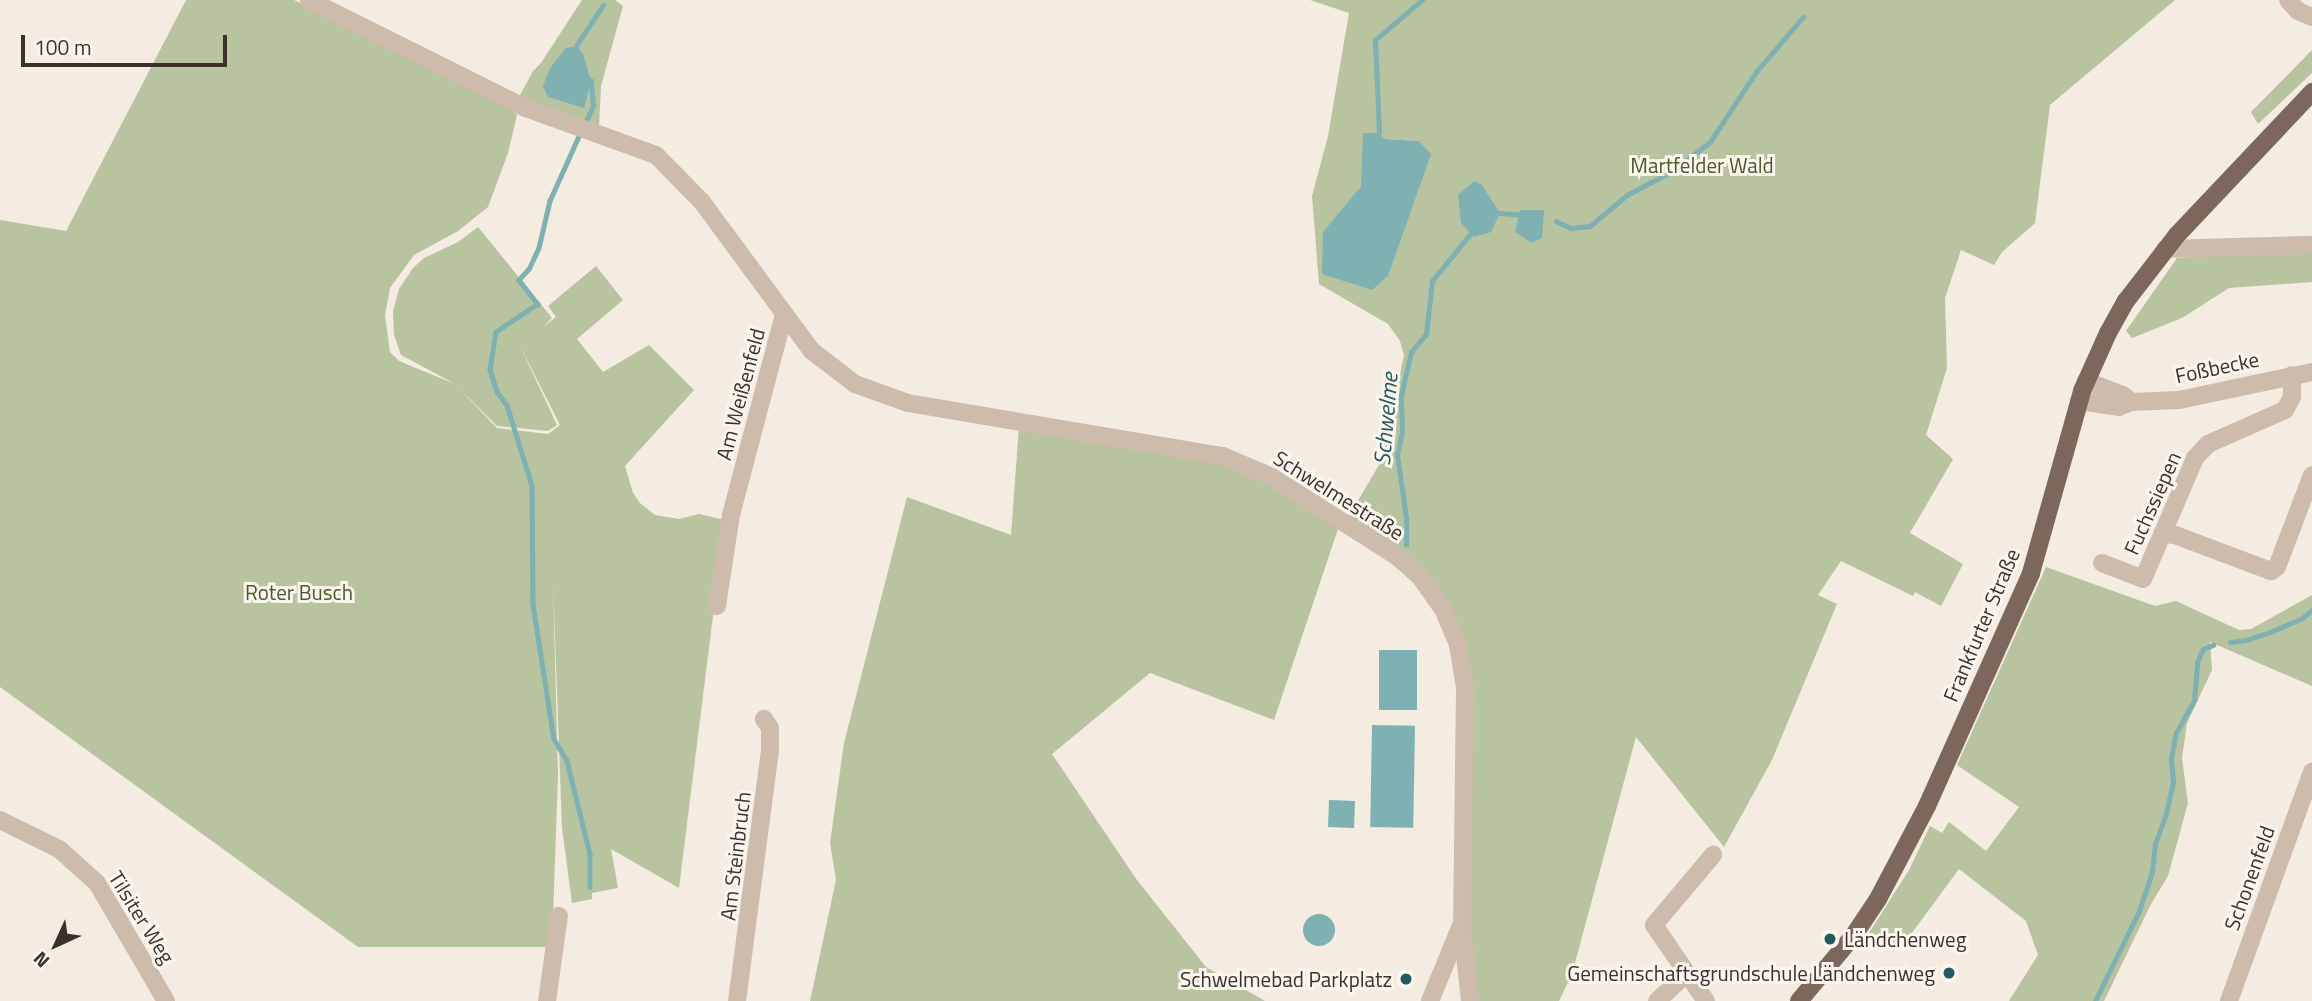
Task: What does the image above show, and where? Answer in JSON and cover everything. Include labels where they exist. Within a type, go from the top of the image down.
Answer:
[{"type":"main road","name":"Frankfurter Straße","points":[[1799,1001],[1854,935],[1878,899],[1927,806],[2031,573],[2079,401],[2086,381],[2126,301],[2165,249],[2312,92]]},
{"type":"street","name":"Am Weißenfeld","points":[[309,0],[526,108],[656,155],[687,183],[784,314],[732,516],[718,606]]},
{"type":"street","points":[[2288,0],[2298,11],[2312,16]]},
{"type":"street","points":[[2165,249],[2312,245]]},
{"type":"street","name":"Schwelmestraße","points":[[784,314],[812,351],[855,384],[908,403],[1223,456],[1272,477],[1398,557],[1421,578],[1443,610],[1458,645],[1466,710],[1462,923],[1430,1001]]},
{"type":"street","name":"Foßbecke","points":[[2079,401],[2109,406],[2131,402],[2179,400],[2312,372]]},
{"type":"street","name":"Fuchssiepen","points":[[2102,563],[2143,579],[2195,458],[2208,444],[2285,410],[2292,397],[2292,375]]},
{"type":"street","name":"Foßbecke","points":[[2086,381],[2123,395],[2131,402]]},
{"type":"street","points":[[2161,534],[2175,535],[2271,571],[2277,567],[2312,475]]},
{"type":"street","name":"Am Steinbruch","points":[[737,1001],[770,749],[769,727],[764,719]]},
{"type":"street","name":"Schonenfeld","points":[[2229,1001],[2312,772]]},
{"type":"street","name":"Tilsiter Weg","points":[[0,820],[59,849],[97,883],[166,1001]]},
{"type":"street","points":[[1706,1001],[1654,925],[1713,855]]},
{"type":"street","points":[[547,1001],[559,916]]},
{"type":"street","points":[[1462,923],[1470,1001]]},
{"type":"street","points":[[1657,1001],[1686,974]]},
{"type":"green space","name":"Roter Busch","points":[[186,0],[294,0],[510,107],[517,115],[508,153],[488,207],[458,231],[414,255],[390,288],[385,315],[390,352],[399,361],[455,384],[401,355],[394,335],[393,311],[399,289],[413,268],[424,258],[458,242],[478,227],[552,318],[542,328],[556,317],[548,306],[596,266],[623,300],[577,339],[603,372],[649,345],[694,390],[625,466],[633,493],[640,503],[655,515],[679,519],[699,514],[725,520],[679,888],[611,849],[618,888],[592,893],[592,899],[572,903],[562,828],[553,582],[558,774],[552,947],[358,947],[0,687],[0,220],[66,231]],"holes":[[[520,346],[560,425],[548,434],[497,428],[457,386],[497,426],[548,431],[557,425]]]},
{"type":"green space","points":[[582,0],[615,0],[623,6],[601,86],[599,126],[519,97],[533,71]]},
{"type":"green space","name":"Martfelder Wald","points":[[1310,0],[2175,0],[2050,105],[2035,223],[2002,252],[1994,265],[1961,250],[1945,298],[1947,368],[1926,435],[1953,459],[1910,533],[1963,564],[1941,606],[1915,592],[1913,596],[1841,561],[1818,595],[1837,604],[1772,760],[1724,847],[1636,737],[1572,974],[1559,1001],[1477,1001],[1468,919],[1470,711],[1448,608],[1347,519],[1382,460],[1404,355],[1400,341],[1388,324],[1319,284],[1312,196],[1328,136],[1349,13]],"holes":[[[1384,139],[1419,141],[1324,232],[1361,186]]]},
{"type":"green space","points":[[2312,50],[2312,73],[2258,124],[2251,112]]},
{"type":"green space","points":[[2312,250],[2312,282],[2229,288],[2182,318],[2132,338],[2126,331],[2177,258]]},
{"type":"green space","points":[[1019,426],[1221,461],[1269,482],[1339,526],[1274,720],[1150,673],[1052,754],[1137,880],[1206,967],[1265,1001],[810,1001],[836,880],[830,843],[844,743],[907,497],[1011,535]]},
{"type":"green space","points":[[2046,567],[2155,606],[2176,601],[2239,630],[2251,629],[2312,595],[2312,686],[2210,642],[2212,670],[2187,723],[2182,758],[2188,803],[2168,876],[2151,904],[2104,1001],[2009,1001],[2038,955],[2026,921],[1959,869],[1903,945],[1884,950],[1867,936],[1909,870],[1930,826],[1942,833],[1949,822],[1986,851],[2019,807],[1957,765]]},
{"type":"water","points":[[576,46],[583,54],[591,81],[584,108],[548,97],[543,86],[550,68],[566,48]]},
{"type":"water","points":[[1363,133],[1379,133],[1384,139],[1419,141],[1431,154],[1388,276],[1372,290],[1322,274],[1323,232],[1361,186]]},
{"type":"water","points":[[1474,181],[1482,185],[1500,213],[1491,232],[1474,237],[1461,223],[1458,195]]},
{"type":"water","points":[[1520,210],[1544,210],[1542,238],[1532,243],[1515,232]]},
{"type":"water","points":[[1379,650],[1417,650],[1417,710],[1379,710]]},
{"type":"water","points":[[1372,725],[1415,726],[1413,828],[1370,827]]},
{"type":"water","points":[[1329,800],[1355,801],[1354,828],[1328,827]]},
{"type":"water","points":[[1319,914],[1331,918],[1335,930],[1331,942],[1319,946],[1307,942],[1303,930],[1307,918]]},
{"type":"waterway","name":"Schwelme","points":[[1379,133],[1375,40],[1422,0]]},
{"type":"waterway","points":[[576,46],[603,5]]},
{"type":"waterway","points":[[1556,221],[1571,228],[1590,226],[1627,195],[1671,172],[1710,142],[1756,72],[1803,17]]},
{"type":"waterway","points":[[585,124],[593,106],[591,81]]},
{"type":"waterway","points":[[581,132],[550,201],[539,248],[529,269],[519,280],[538,304],[496,332],[490,370],[497,392],[507,405],[532,486],[533,604],[554,739],[567,761],[590,854],[590,887]]},
{"type":"waterway","points":[[1500,213],[1523,215]]},
{"type":"waterway","name":"Schwelme","points":[[1406,545],[1406,518],[1397,455],[1402,432],[1401,396],[1411,352],[1426,334],[1432,281],[1471,233]]},
{"type":"waterway","points":[[2230,642],[2247,640],[2270,632],[2301,619],[2312,610]]},
{"type":"waterway","points":[[2095,1001],[2139,911],[2152,872],[2155,844],[2173,782],[2171,758],[2176,733],[2194,700],[2197,662],[2203,649],[2213,645]]},
{"type":"place","name":"Ländchenweg","points":[[1830,939]]},
{"type":"place","name":"Gemeinschaftsgrundschule Ländchenweg","points":[[1949,973]]},
{"type":"place","name":"Schwelmebad Parkplatz","points":[[1406,979]]}]
